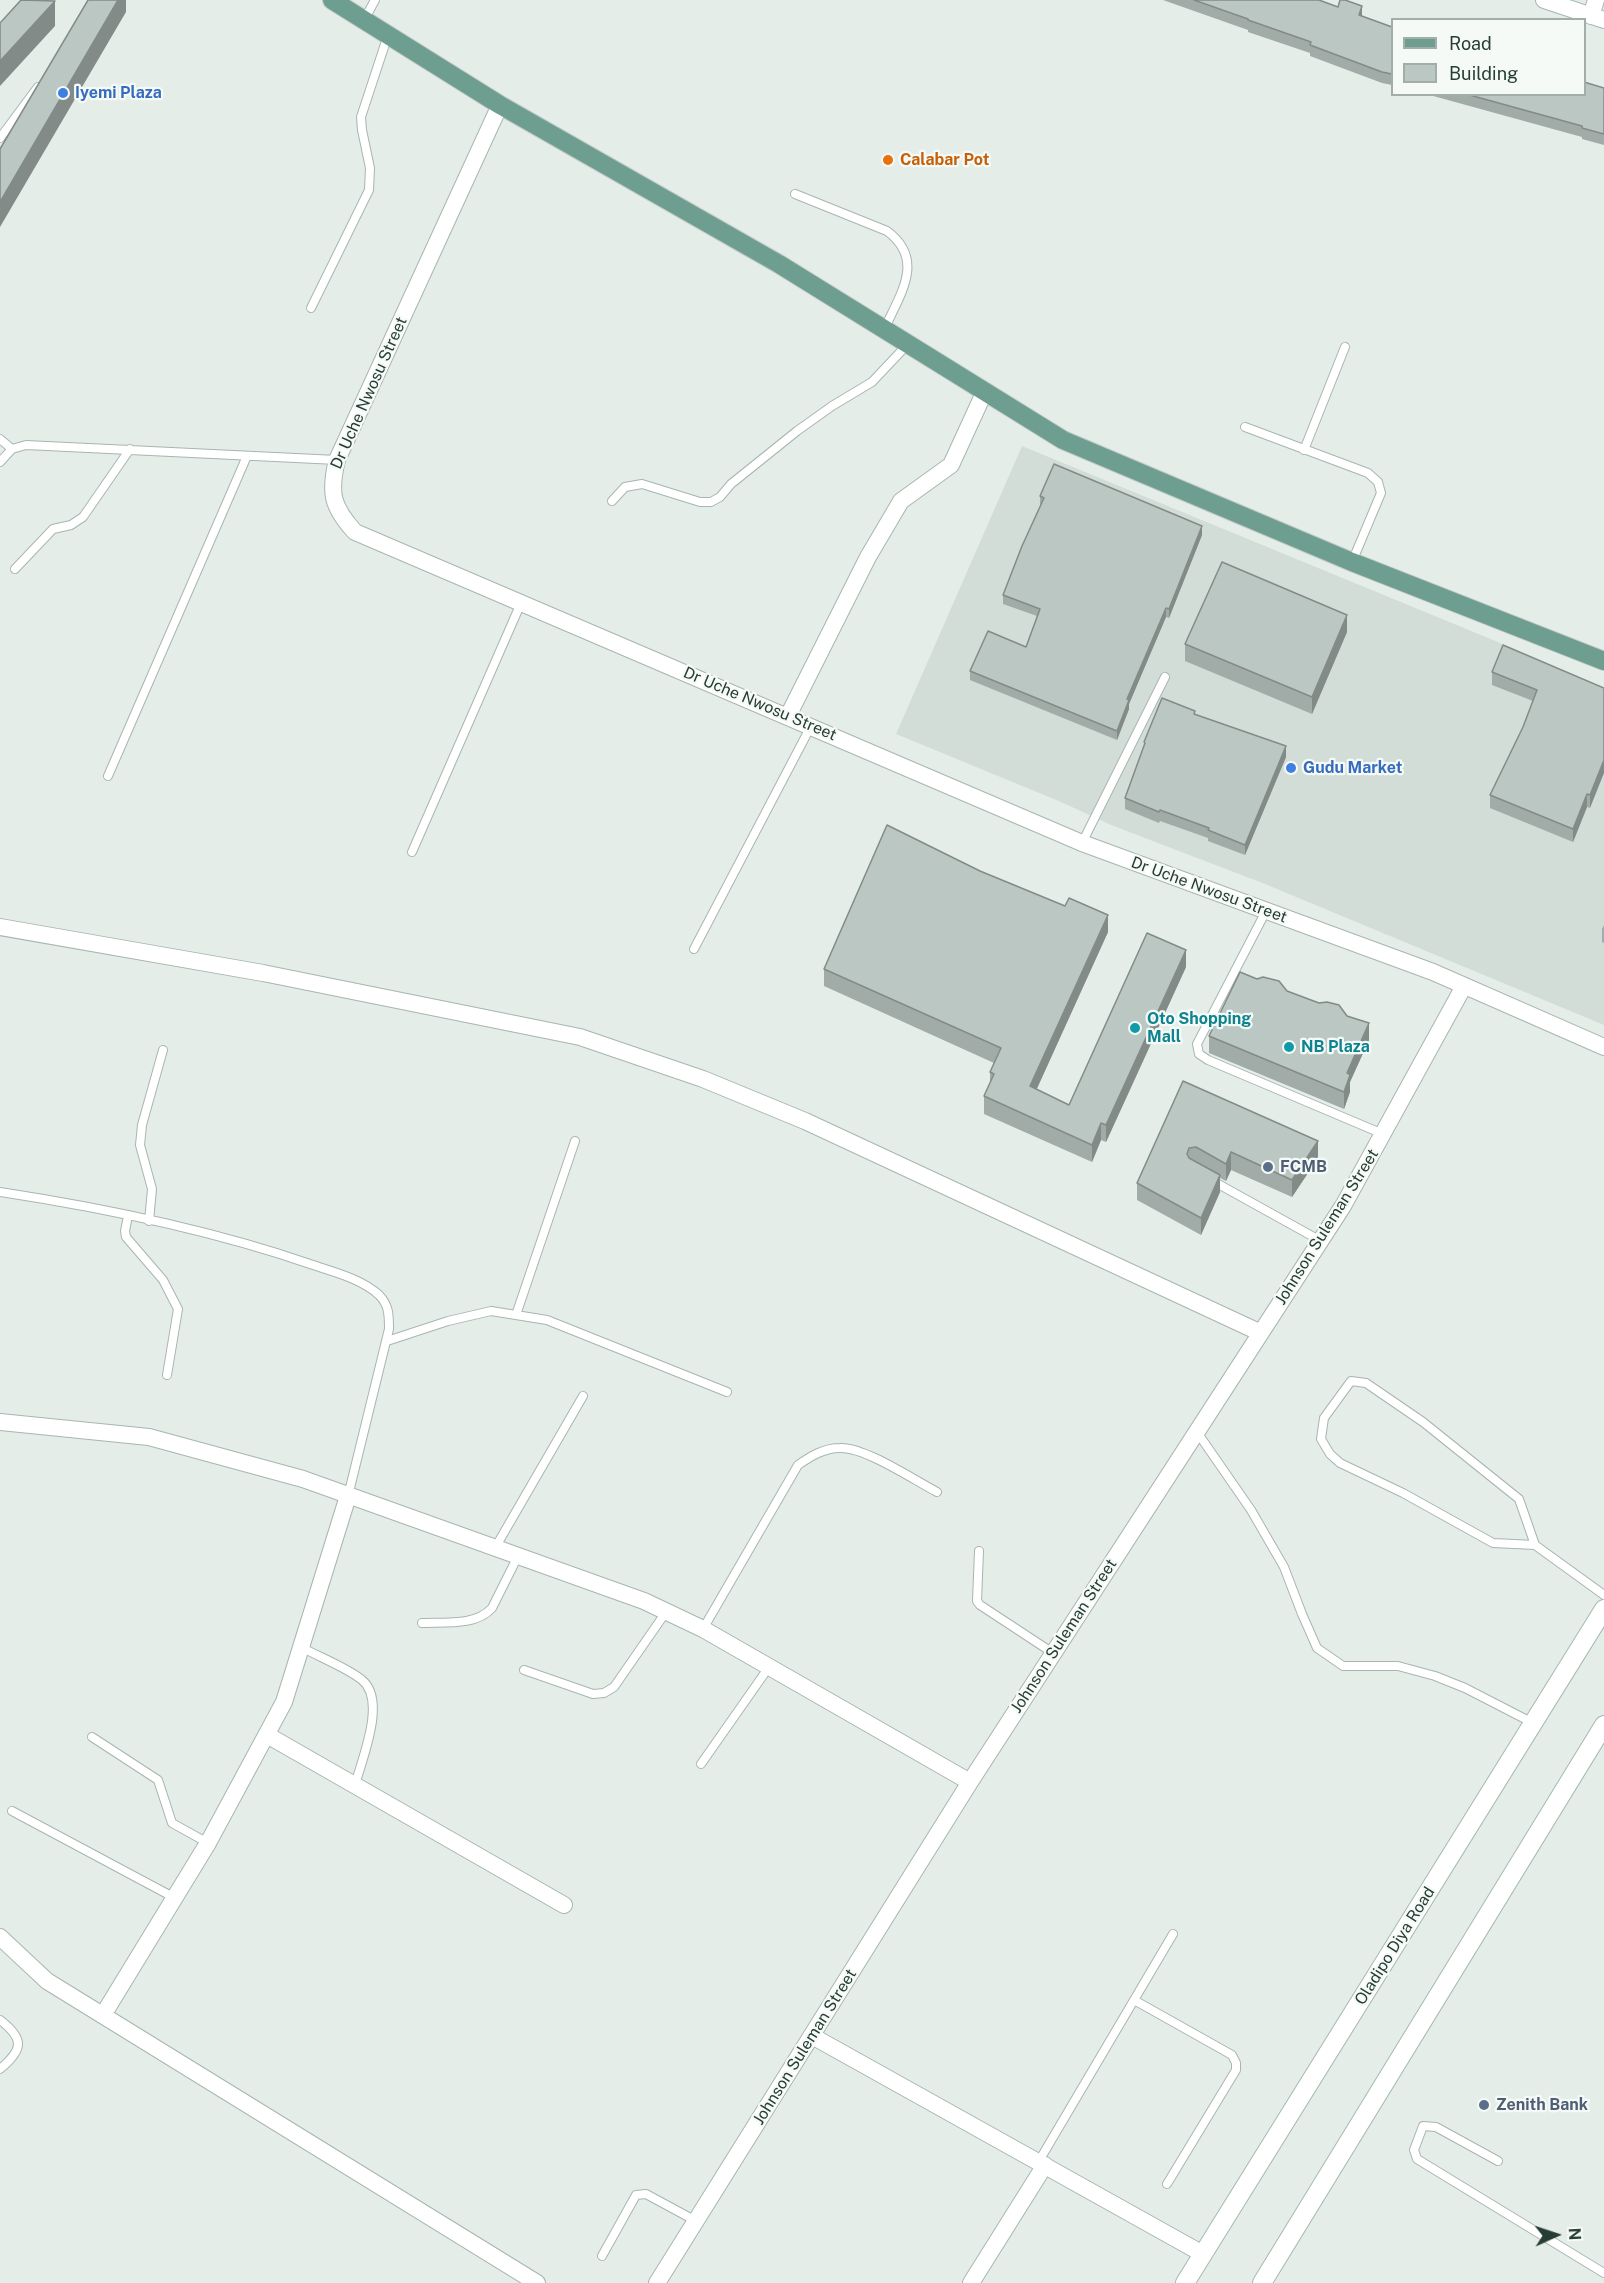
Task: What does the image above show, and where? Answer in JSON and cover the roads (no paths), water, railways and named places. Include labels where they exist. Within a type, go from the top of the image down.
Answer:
[{"type":"main road","points":[[332,0],[500,105],[779,264],[1063,440],[1352,562],[1604,661]]},
{"type":"main road","name":"Oladipo Diya Road","points":[[1185,2283],[1604,1609]]},
{"type":"main road","points":[[1262,2283],[1604,1725]]},
{"type":"street","points":[[1544,0],[1597,12]]},
{"type":"street","name":"Dr Uche Nwosu Street","points":[[500,105],[337,460],[332,479],[332,497],[340,516],[355,532],[1082,843],[1464,986],[1604,1047]]},
{"type":"street","points":[[788,716],[868,557],[901,501],[951,465],[984,393]]},
{"type":"street","points":[[0,927],[263,974],[580,1037],[703,1079],[806,1121],[1261,1333]]},
{"type":"street","name":"Johnson Suleman Street","points":[[657,2283],[970,1782],[1343,1206],[1464,986]]},
{"type":"street","points":[[0,1422],[149,1437],[303,1479],[644,1601],[703,1629],[970,1782]]},
{"type":"street","points":[[103,2015],[208,1843],[284,1702],[348,1496]]},
{"type":"street","points":[[267,1735],[564,1905]]},
{"type":"street","points":[[0,1937],[47,1981],[537,2283]]},
{"type":"street","points":[[812,2036],[1203,2254]]},
{"type":"street","points":[[972,2283],[1042,2163]]},
{"type":"lane","points":[[364,20],[375,0]]},
{"type":"lane","points":[[311,308],[369,190],[370,168],[361,117],[388,35]]},
{"type":"lane","points":[[0,138],[40,83]]},
{"type":"lane","points":[[795,194],[887,231],[900,241],[906,251],[908,276],[884,330]]},
{"type":"lane","points":[[612,501],[626,487],[642,484],[700,502],[711,502],[720,497],[731,484],[796,431],[872,382],[907,345]]},
{"type":"lane","points":[[1304,450],[1345,347]]},
{"type":"lane","points":[[1245,427],[1368,473],[1378,482],[1381,493],[1352,562]]},
{"type":"lane","points":[[0,439],[12,449]]},
{"type":"lane","points":[[0,462],[12,449],[26,445],[337,460]]},
{"type":"lane","points":[[15,569],[53,529],[71,525],[83,517],[130,449]]},
{"type":"lane","points":[[108,776],[247,456]]},
{"type":"lane","points":[[412,852],[521,603]]},
{"type":"lane","points":[[1082,843],[1165,677]]},
{"type":"lane","points":[[694,949],[812,726]]},
{"type":"lane","points":[[1266,910],[1197,1044],[1199,1054],[1208,1060],[1383,1134]]},
{"type":"lane","points":[[149,1221],[152,1189],[140,1145],[142,1125],[163,1050]]},
{"type":"lane","points":[[516,1315],[575,1141]]},
{"type":"lane","points":[[1203,1176],[1321,1241]]},
{"type":"lane","points":[[0,1192],[128,1216],[247,1243],[362,1283],[377,1293],[386,1304],[389,1314],[387,1341],[348,1496]]},
{"type":"lane","points":[[128,1216],[126,1237],[163,1280],[178,1309],[167,1375]]},
{"type":"lane","points":[[387,1341],[448,1321],[491,1311],[547,1320],[727,1392]]},
{"type":"lane","points":[[1535,1545],[1519,1499],[1423,1422],[1366,1383],[1351,1381],[1324,1418],[1321,1439],[1330,1454],[1340,1463],[1403,1493],[1493,1543],[1535,1545],[1604,1595]]},
{"type":"lane","points":[[495,1548],[584,1396]]},
{"type":"lane","points":[[1197,1432],[1251,1510],[1284,1567],[1317,1648],[1343,1666],[1398,1666],[1435,1676],[1465,1688],[1533,1723]]},
{"type":"lane","points":[[703,1629],[798,1465],[816,1453],[841,1447],[866,1454],[937,1492]]},
{"type":"lane","points":[[979,1551],[977,1601],[1053,1653]]},
{"type":"lane","points":[[422,1623],[478,1619],[486,1615],[492,1608],[518,1556]]},
{"type":"lane","points":[[524,1670],[593,1694],[604,1693],[614,1687],[666,1612]]},
{"type":"lane","points":[[301,1647],[364,1681],[373,1696],[374,1717],[355,1785]]},
{"type":"lane","points":[[701,1764],[769,1667]]},
{"type":"lane","points":[[92,1737],[158,1780],[172,1823],[208,1843]]},
{"type":"lane","points":[[12,1811],[175,1898]]},
{"type":"lane","points":[[1042,2163],[1173,1934]]},
{"type":"lane","points":[[1134,2000],[1232,2055],[1236,2062],[1236,2070],[1167,2184]]},
{"type":"lane","points":[[0,2020],[13,2030],[17,2044],[15,2056],[0,2069]]},
{"type":"lane","points":[[1498,2161],[1436,2127],[1424,2126],[1414,2150],[1417,2159],[1604,2273]]},
{"type":"lane","points":[[602,2256],[636,2195],[640,2193],[646,2194],[696,2222]]},
{"type":"place","name":"Iyemi Plaza","points":[[63,93]]},
{"type":"place","name":"Calabar Pot","points":[[888,160]]},
{"type":"place","name":"Gudu Market","points":[[1291,768]]},
{"type":"place","name":"Oto Shopping Mall","points":[[1135,1028]]},
{"type":"place","name":"NB Plaza","points":[[1289,1047]]},
{"type":"place","name":"FCMB","points":[[1268,1167]]},
{"type":"place","name":"Zenith Bank","points":[[1484,2105]]}]
